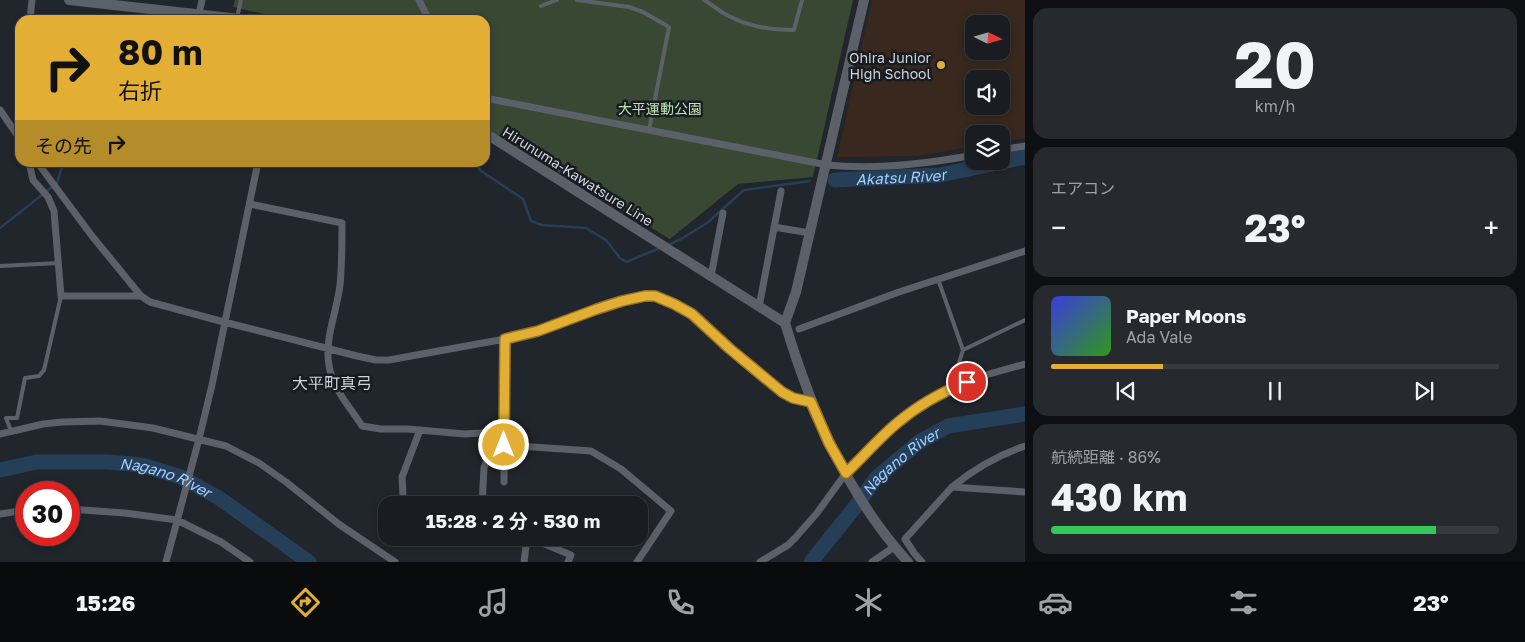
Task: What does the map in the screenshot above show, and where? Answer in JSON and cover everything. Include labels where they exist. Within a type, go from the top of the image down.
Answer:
[{"type":"main road","points":[[69,0],[208,15]]},
{"type":"main road","points":[[864,0],[796,292],[784,323],[811,402],[829,443],[864,504],[892,544],[908,562]]},
{"type":"main road","name":"Hirunuma-Kawatsure Line","points":[[490,136],[711,276]]},
{"type":"main road","points":[[711,276],[784,323]]},
{"type":"street","points":[[30,15],[32,0]]},
{"type":"street","points":[[199,14],[202,0]]},
{"type":"street","points":[[419,0],[426,15]]},
{"type":"street","points":[[490,99],[827,165],[848,167],[911,165],[965,156]]},
{"type":"street","points":[[0,110],[15,132]]},
{"type":"street","points":[[1010,148],[1025,146]]},
{"type":"street","points":[[30,167],[33,180],[48,198],[54,211],[61,296],[141,296]]},
{"type":"street","points":[[41,167],[92,236],[141,296],[150,302],[327,349],[376,360],[389,360],[505,339],[538,331],[622,301],[655,296],[692,314],[730,349],[782,392],[793,398],[811,402]]},
{"type":"street","points":[[166,562],[212,385],[257,167]]},
{"type":"street","points":[[759,307],[781,191]]},
{"type":"street","points":[[250,204],[342,224],[340,285],[327,349],[329,367],[337,389],[362,426],[381,429],[465,434],[497,432],[504,445]]},
{"type":"street","points":[[711,276],[723,213]]},
{"type":"street","points":[[774,227],[810,233]]},
{"type":"street","points":[[798,329],[899,292],[1025,251]]},
{"type":"street","points":[[504,482],[505,339]]},
{"type":"street","points":[[760,562],[788,545],[804,529],[847,475],[897,423],[932,398],[951,388],[982,376],[1025,364]]},
{"type":"street","points":[[0,434],[62,422],[100,421],[153,428],[226,446],[259,463],[286,482],[340,526],[395,562]]},
{"type":"street","points":[[403,495],[402,477],[420,430]]},
{"type":"street","points":[[482,496],[484,468],[487,459],[504,445],[591,451],[628,475],[671,511],[637,562]]},
{"type":"street","points":[[922,562],[905,539],[952,487],[994,458],[1025,446]]},
{"type":"street","points":[[952,487],[1025,492]]},
{"type":"street","points":[[80,510],[125,512],[177,520],[221,542],[250,562]]},
{"type":"street","points":[[0,514],[15,512]]},
{"type":"street","points":[[872,562],[892,544]]},
{"type":"street","points":[[524,562],[527,546]]},
{"type":"street","points":[[548,546],[570,555],[568,562]]},
{"type":"lane","points":[[238,15],[241,0]]},
{"type":"lane","points":[[541,6],[557,0]]},
{"type":"lane","points":[[578,0],[629,7],[643,12],[670,27],[649,130]]},
{"type":"lane","points":[[629,7],[630,0]]},
{"type":"lane","points":[[704,0],[730,17],[747,23],[780,30],[794,30],[802,0]]},
{"type":"lane","points":[[0,266],[58,263]]},
{"type":"lane","points":[[938,279],[963,350],[951,388]]},
{"type":"lane","points":[[11,431],[6,418],[17,418],[25,378],[39,376],[44,370],[61,296]]},
{"type":"lane","points":[[963,350],[1025,320]]},
{"type":"shaded area","name":"Ohira Junior High School","points":[[872,0],[1025,0],[1025,138],[1010,140],[1010,125],[965,125],[965,148],[918,156],[837,157]]},
{"type":"green space","name":"大平運動公園","points":[[235,0],[853,0],[813,177],[738,184],[670,239],[490,130],[490,15],[269,15],[233,7]]},
{"type":"waterway","name":"Akatsu River","points":[[835,180],[940,175],[1025,157]]},
{"type":"waterway","name":"Akatsu River","points":[[0,228],[57,183],[63,167]]},
{"type":"waterway","name":"Akatsu River","points":[[478,167],[523,199],[531,221],[542,225],[586,228],[606,240],[620,258],[626,262],[660,248]]},
{"type":"waterway","name":"Akatsu River","points":[[668,245],[707,223],[744,190],[810,181]]},
{"type":"waterway","name":"Nagano River","points":[[811,562],[876,478],[919,442],[948,426],[1025,414]]},
{"type":"waterway","name":"Nagano River","points":[[0,470],[37,462],[107,462],[142,465],[181,477],[219,498],[309,562]]},
{"type":"place","name":"Ohira Junior High School","points":[[941,65]]},
{"type":"district","name":"大平町真弓","points":[[332,383]]},
{"type":"route","points":[[504,445],[505,339],[538,331],[597,309],[645,296],[655,296],[692,314],[730,349],[782,392],[793,398],[811,402],[829,443],[846,473],[897,423],[932,398],[967,382]]}]
